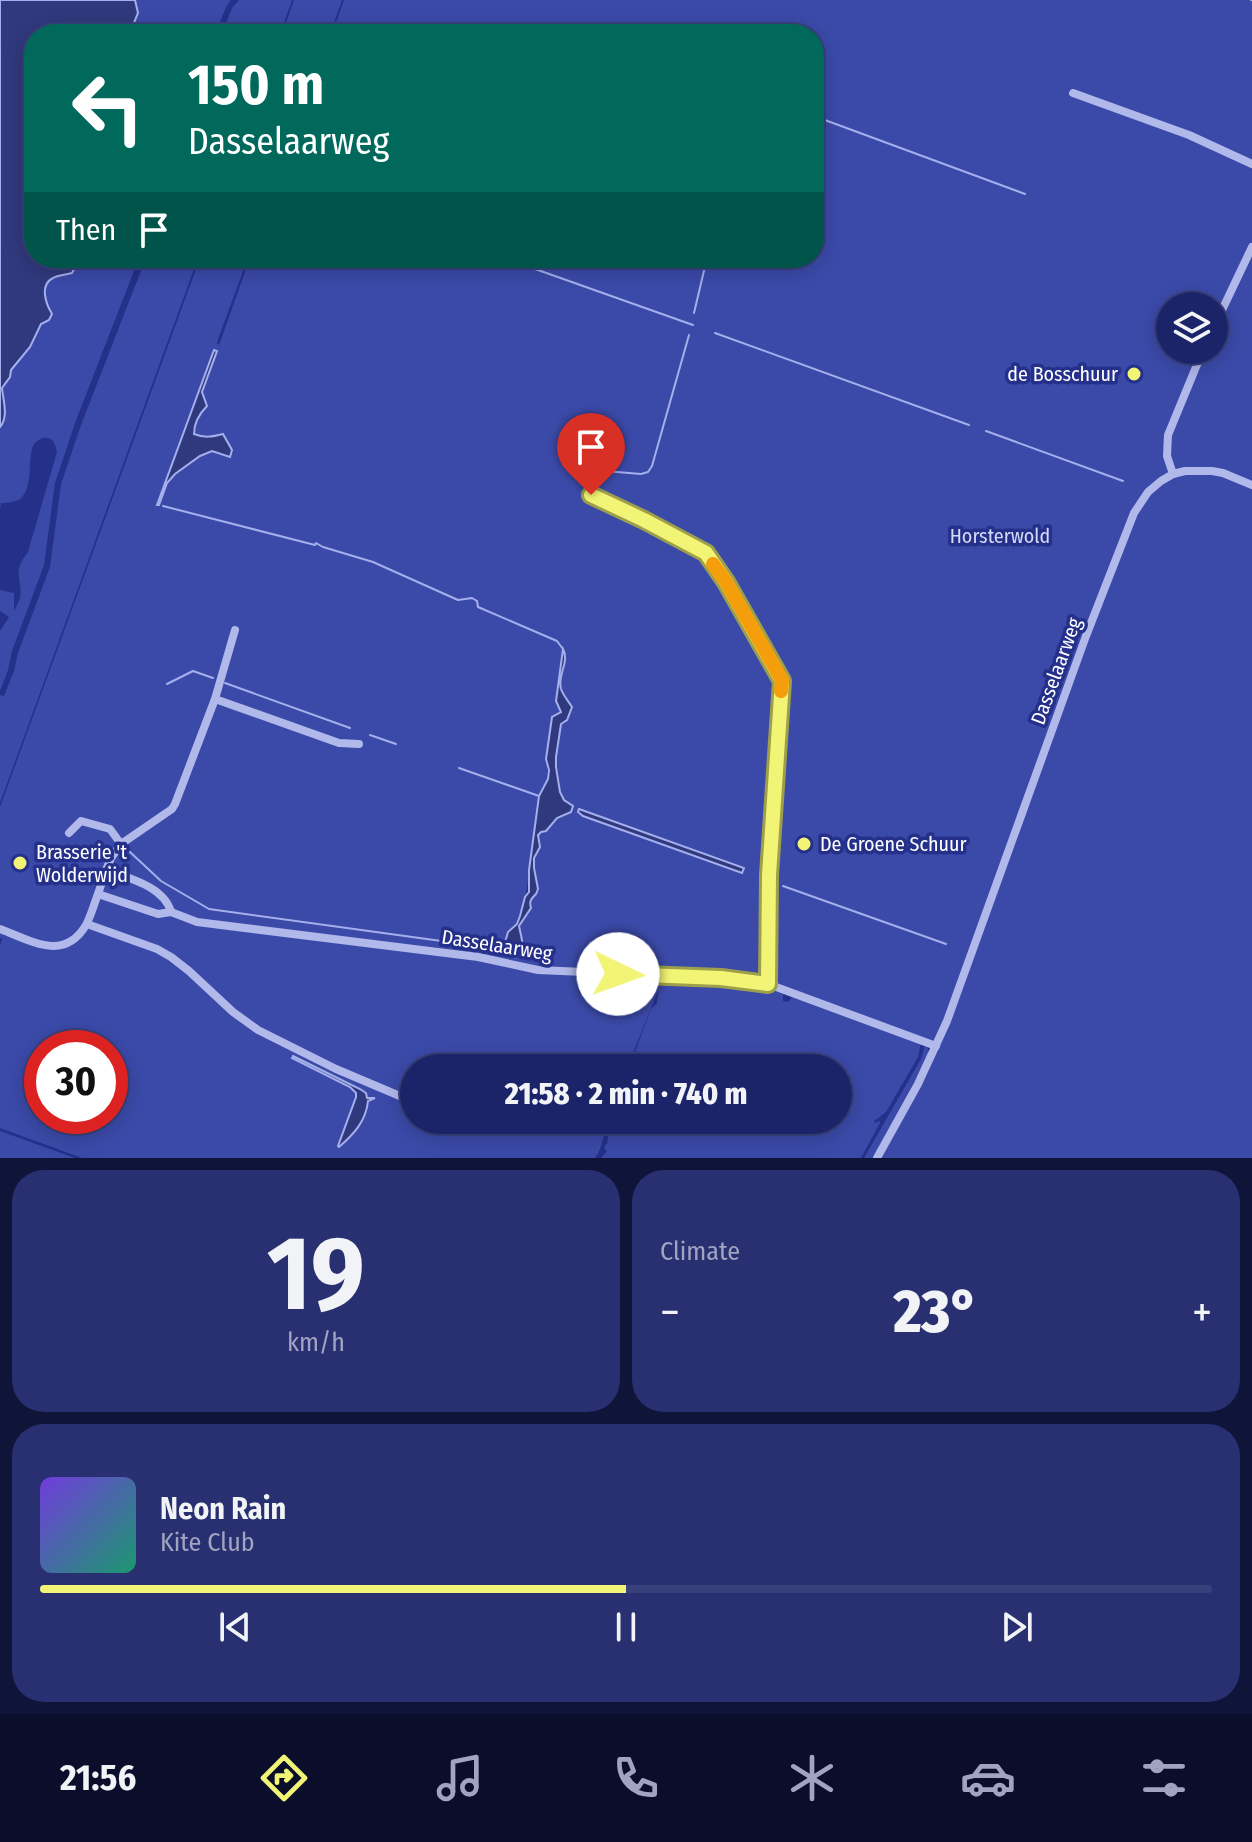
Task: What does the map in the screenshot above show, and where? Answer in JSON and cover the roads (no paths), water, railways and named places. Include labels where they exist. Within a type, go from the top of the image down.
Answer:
[{"type":"street","points":[[1073,93],[1189,135],[1252,164]]},
{"type":"street","points":[[1228,298],[1252,247]]},
{"type":"street","points":[[1197,364],[1168,435],[1167,456],[1173,474],[1212,471],[1252,485]]},
{"type":"street","name":"Dasselaarweg","points":[[877,1158],[903,1113],[947,1021],[1082,647],[1134,513],[1148,492],[1173,474]]},
{"type":"street","points":[[591,495],[706,553],[782,681],[769,875],[768,984]]},
{"type":"street","points":[[0,929],[32,941],[62,946],[75,939],[87,924],[111,858],[121,844],[172,809],[215,699],[235,630]]},
{"type":"street","points":[[215,699],[339,743],[359,744]]},
{"type":"street","points":[[69,833],[81,821],[110,829],[121,844]]},
{"type":"street","points":[[106,870],[150,886],[171,912]]},
{"type":"street","name":"Dasselaarweg","points":[[98,894],[158,914],[171,912],[197,922],[478,957],[538,970],[721,978],[768,984],[936,1046]]},
{"type":"street","points":[[87,924],[157,949],[189,971],[233,1012],[258,1030],[336,1069],[400,1096]]},
{"type":"waterway","points":[[824,120],[1025,194]]},
{"type":"waterway","points":[[532,268],[693,325]]},
{"type":"waterway","points":[[694,313],[705,268]]},
{"type":"waterway","points":[[715,333],[969,425]]},
{"type":"waterway","points":[[593,470],[648,472],[689,335]]},
{"type":"waterway","points":[[986,431],[1123,481]]},
{"type":"waterway","points":[[163,506],[316,543],[373,562],[458,600],[472,598],[477,601],[478,607],[557,641],[563,649]]},
{"type":"waterway","points":[[167,684],[193,671],[213,678]]},
{"type":"waterway","points":[[225,683],[350,728]]},
{"type":"waterway","points":[[370,735],[396,744]]},
{"type":"waterway","points":[[459,768],[539,796]]},
{"type":"waterway","points":[[130,852],[161,881],[209,909],[485,947]]},
{"type":"waterway","points":[[783,886],[946,944]]},
{"type":"place","name":"de Bosschuur","points":[[1134,374]]},
{"type":"place","name":"De Groene Schuur","points":[[804,844]]},
{"type":"place","name":"Brasserie 't Wolderwijd","points":[[20,863]]},
{"type":"park label","name":"Horsterwold","points":[[1000,536]]}]
